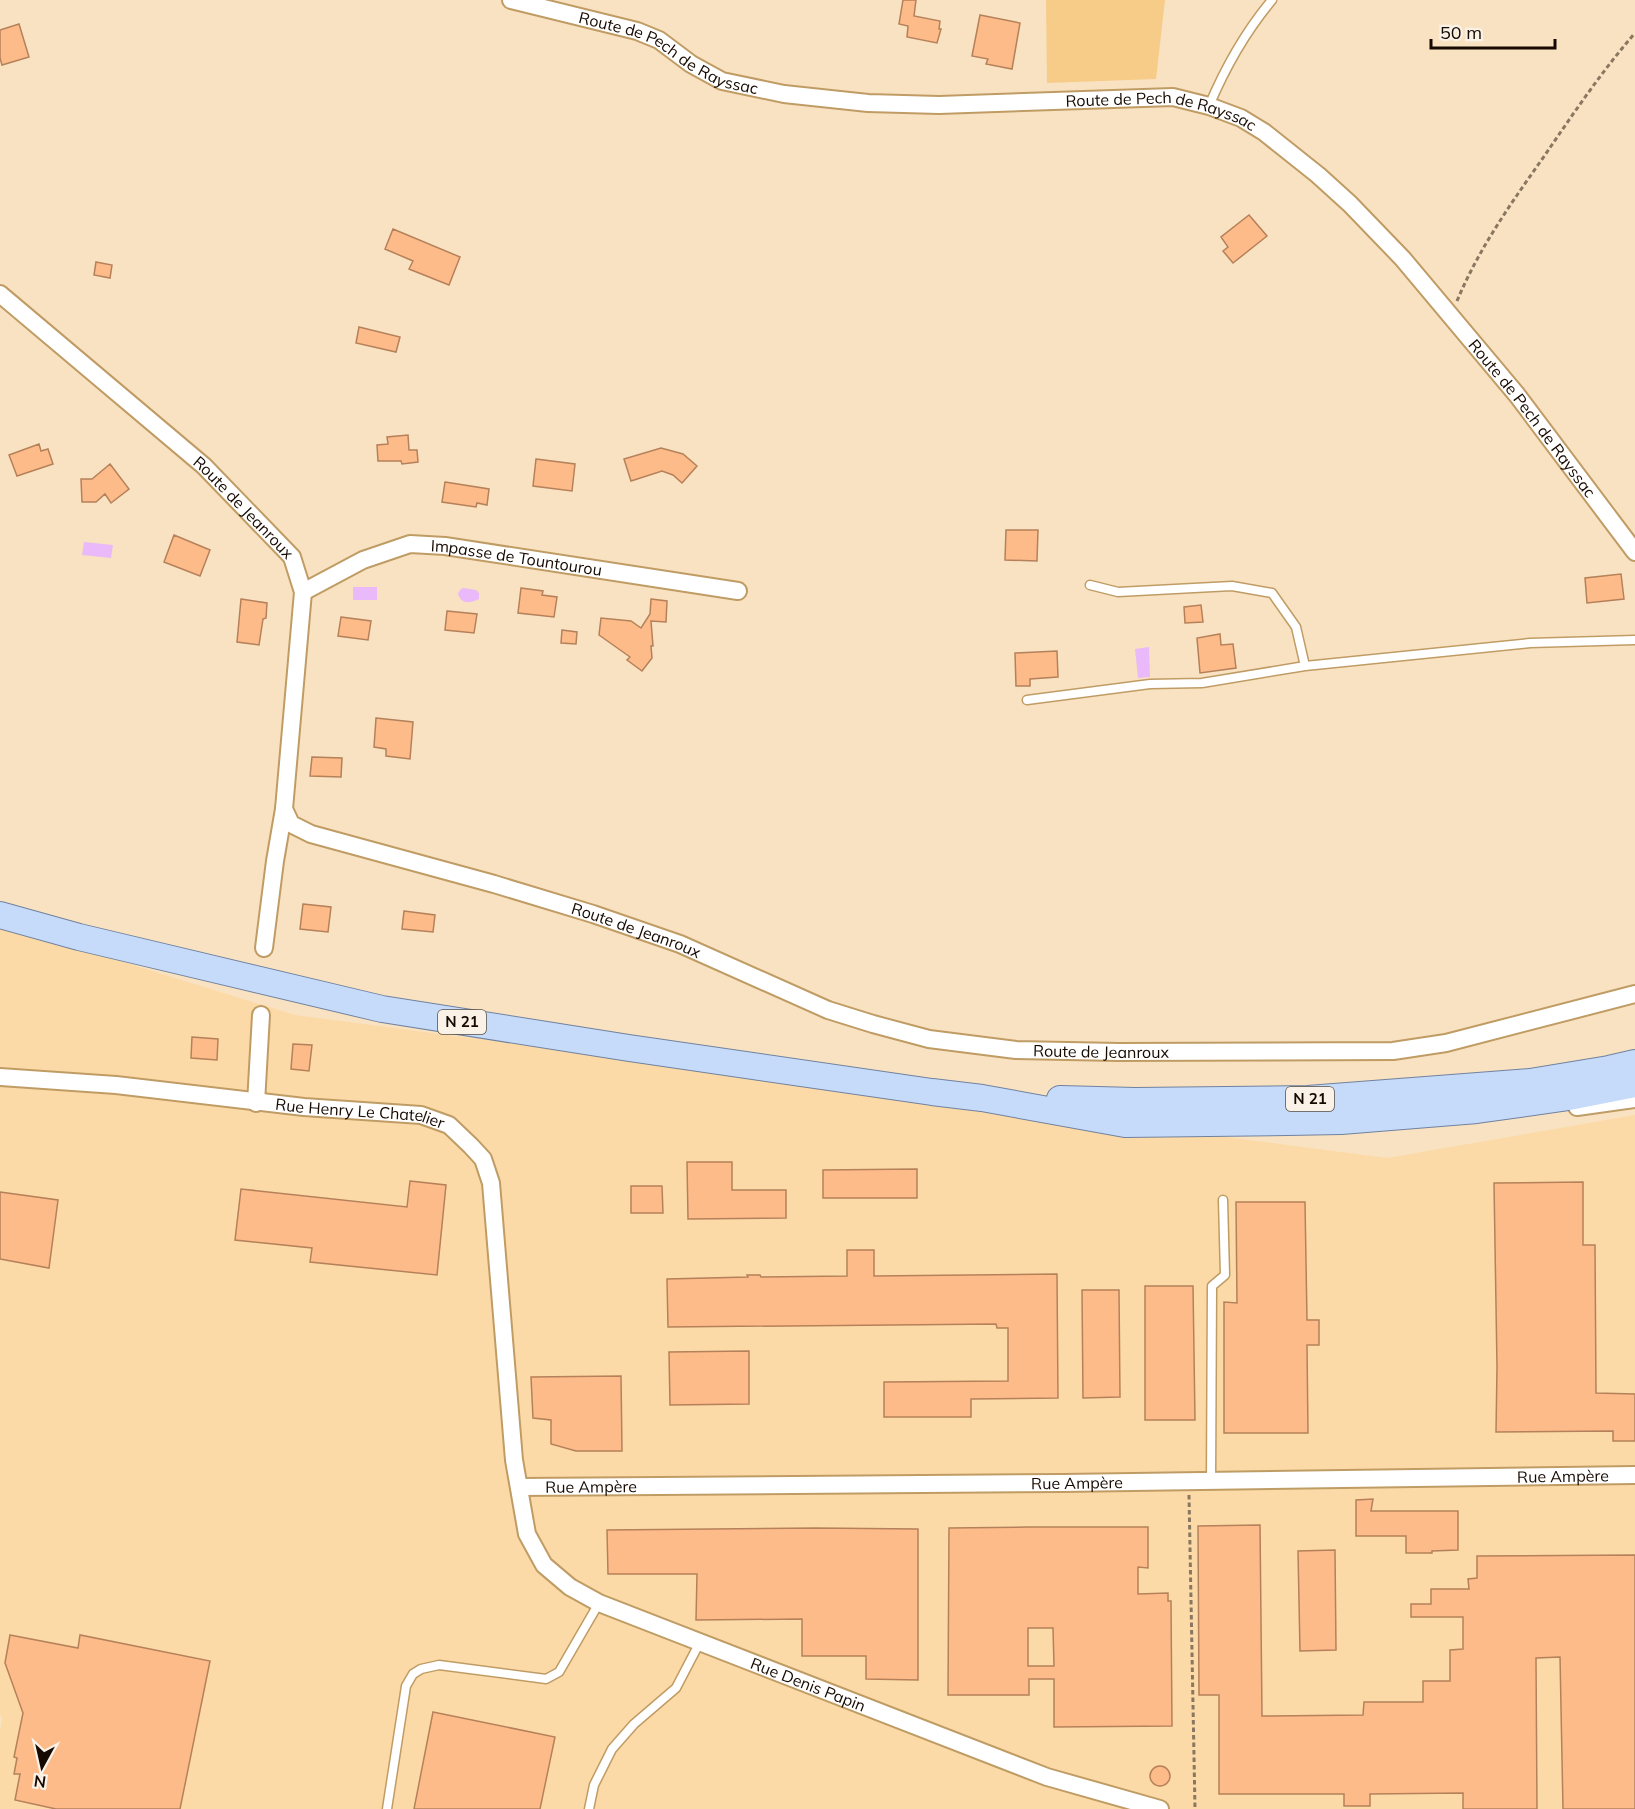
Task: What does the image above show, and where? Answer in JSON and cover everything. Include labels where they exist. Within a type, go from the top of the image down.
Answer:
[{"type":"main road","name":"N 21","points":[[0,915],[79,937],[382,1009],[629,1048],[982,1098],[1125,1124],[1341,1121],[1422,1115],[1569,1097],[1635,1084]]},
{"type":"main road","name":"N 21","points":[[982,1098],[1135,1101],[1308,1099],[1530,1082],[1635,1063]]},
{"type":"street","name":"Route de Pech de Rayssac","points":[[511,0],[638,31],[659,40],[691,64],[722,81],[784,94],[868,103],[939,105],[1173,97],[1209,106],[1241,118],[1264,132],[1318,175],[1350,204],[1403,259],[1517,395],[1635,552]]},
{"type":"street","name":"Route de Jeanroux","points":[[0,294],[204,466],[292,557],[303,592],[284,809],[291,824],[311,834],[494,884],[593,914],[680,944],[828,1010],[873,1024],[929,1039],[1017,1050],[1393,1051],[1446,1043],[1635,994]]},
{"type":"street","name":"Impasse de Tountourou","points":[[303,592],[363,560],[410,544],[445,546],[738,591]]},
{"type":"street","points":[[264,948],[284,809]]},
{"type":"street","points":[[256,1103],[261,1014]]},
{"type":"street","name":"Rue Henry Le Chatelier","points":[[0,1077],[116,1085],[256,1103],[421,1115],[449,1125],[483,1159],[491,1183],[514,1460],[519,1487]]},
{"type":"street","points":[[1422,1115],[1438,1121],[1460,1120],[1635,1099]]},
{"type":"street","name":"Rue Ampère","points":[[519,1487],[1188,1482],[1635,1475]]},
{"type":"street","name":"Rue Denis Papin","points":[[519,1487],[527,1534],[544,1565],[570,1587],[599,1604],[1047,1777],[1160,1809]]},
{"type":"lane","points":[[1209,106],[1220,79],[1257,18],[1272,0]]},
{"type":"lane","points":[[1090,585],[1118,592],[1232,586],[1272,593],[1296,627],[1305,666]]},
{"type":"lane","points":[[1027,700],[1150,684],[1202,683],[1305,666],[1530,643],[1635,640]]},
{"type":"lane","points":[[1211,1481],[1212,1286],[1225,1275],[1224,1200]]},
{"type":"lane","points":[[387,1809],[406,1686],[413,1674],[421,1669],[439,1665],[546,1679],[559,1672],[599,1604]]},
{"type":"lane","points":[[589,1809],[594,1785],[612,1749],[634,1724],[676,1688],[700,1642]]},
{"type":"path","points":[[1450,316],[1469,272],[1500,219],[1635,33]]},
{"type":"path","points":[[1188,1482],[1195,1809]]},
{"type":"shaded area","points":[[1046,0],[1165,0],[1156,79],[1047,83]]},
{"type":"shaded area","points":[[84,542],[113,545],[111,558],[82,555]]},
{"type":"shaded area","points":[[353,587],[377,587],[377,600],[353,600]]},
{"type":"shaded area","points":[[463,588],[476,590],[479,593],[479,599],[472,602],[463,601],[458,593]]},
{"type":"shaded area","points":[[1149,647],[1150,677],[1138,678],[1135,649]]},
{"type":"shaded area","points":[[0,924],[295,1015],[1387,1158],[1635,1115],[1635,1809],[0,1809],[2,1719],[0,1714]]},
{"type":"building","points":[[903,0],[916,0],[914,16],[940,21],[939,29],[941,29],[937,43],[907,37],[908,26],[899,24]]},
{"type":"building","points":[[980,15],[1020,23],[1012,69],[986,64],[988,59],[972,56]]},
{"type":"building","points":[[19,24],[29,57],[2,65],[0,30]]},
{"type":"building","points":[[1249,215],[1267,236],[1233,263],[1223,251],[1228,247],[1221,237]]},
{"type":"building","points":[[393,229],[460,257],[449,285],[409,269],[413,261],[385,249]]},
{"type":"building","points":[[96,262],[112,265],[110,278],[94,275]]},
{"type":"building","points":[[359,327],[400,337],[396,352],[356,343]]},
{"type":"building","points":[[408,435],[409,450],[417,450],[418,462],[402,464],[401,461],[378,461],[377,445],[388,444],[387,437]]},
{"type":"building","points":[[39,444],[41,451],[48,449],[53,464],[17,476],[9,455]]},
{"type":"building","points":[[661,448],[683,454],[697,466],[682,483],[673,475],[662,471],[631,481],[624,459]]},
{"type":"building","points":[[536,459],[575,464],[572,491],[533,486]]},
{"type":"building","points":[[110,464],[129,489],[111,503],[105,494],[96,502],[82,502],[81,479],[92,479]]},
{"type":"building","points":[[445,482],[489,489],[487,505],[477,503],[476,507],[442,502]]},
{"type":"building","points":[[1006,530],[1038,530],[1037,561],[1005,560]]},
{"type":"building","points":[[174,535],[210,550],[200,576],[164,562]]},
{"type":"building","points":[[1621,574],[1624,599],[1587,603],[1585,578]]},
{"type":"building","points":[[521,588],[543,591],[542,595],[557,597],[554,617],[518,613]]},
{"type":"building","points":[[241,599],[267,603],[266,618],[263,619],[259,645],[237,642]]},
{"type":"building","points":[[651,599],[667,601],[666,622],[651,621],[652,658],[642,671],[627,660],[630,657],[599,635],[601,618],[631,621],[641,628],[650,614]]},
{"type":"building","points":[[1201,605],[1203,622],[1185,623],[1184,607]]},
{"type":"building","points":[[447,611],[477,614],[474,633],[445,630]]},
{"type":"building","points":[[341,617],[371,621],[368,640],[338,636]]},
{"type":"building","points":[[562,630],[577,632],[576,644],[561,643]]},
{"type":"building","points":[[1220,634],[1221,645],[1233,644],[1236,668],[1200,673],[1197,638]]},
{"type":"building","points":[[1057,651],[1058,677],[1030,679],[1030,686],[1016,686],[1015,653]]},
{"type":"building","points":[[376,718],[413,722],[410,759],[386,756],[386,749],[374,747]]},
{"type":"building","points":[[312,757],[342,758],[341,777],[310,776]]},
{"type":"building","points":[[303,904],[331,907],[328,932],[300,929]]},
{"type":"building","points":[[404,911],[435,915],[433,932],[402,929]]},
{"type":"building","points":[[192,1037],[218,1039],[217,1060],[191,1058]]},
{"type":"building","points":[[293,1044],[312,1045],[309,1071],[291,1069]]},
{"type":"building","points":[[687,1162],[732,1162],[732,1190],[786,1190],[786,1218],[688,1219]]},
{"type":"building","points":[[917,1169],[917,1198],[823,1198],[823,1170]]},
{"type":"building","points":[[410,1181],[446,1185],[437,1275],[310,1262],[312,1248],[235,1240],[241,1189],[407,1207]]},
{"type":"building","points":[[1583,1182],[1583,1245],[1595,1245],[1596,1393],[1635,1394],[1635,1441],[1613,1441],[1613,1431],[1496,1432],[1494,1183]]},
{"type":"building","points":[[631,1186],[662,1186],[663,1213],[631,1213]]},
{"type":"building","points":[[0,1192],[58,1200],[49,1268],[0,1259]]},
{"type":"building","points":[[1236,1202],[1305,1202],[1307,1320],[1319,1320],[1319,1345],[1307,1345],[1308,1433],[1224,1433],[1224,1302],[1237,1303]]},
{"type":"building","points":[[847,1250],[874,1250],[874,1276],[1057,1274],[1058,1398],[971,1399],[971,1417],[884,1417],[884,1382],[1008,1381],[1008,1328],[997,1328],[996,1324],[668,1327],[667,1279],[748,1277],[747,1275],[760,1275],[761,1277],[847,1276]]},
{"type":"building","points":[[1145,1286],[1193,1286],[1195,1420],[1145,1420]]},
{"type":"building","points":[[1082,1290],[1119,1290],[1120,1397],[1083,1398]]},
{"type":"building","points":[[749,1351],[749,1404],[670,1405],[669,1352]]},
{"type":"building","points":[[621,1376],[622,1451],[576,1451],[551,1444],[551,1420],[533,1418],[531,1377]]},
{"type":"building","points":[[1373,1499],[1371,1511],[1458,1511],[1458,1550],[1406,1553],[1406,1536],[1356,1536],[1356,1500]]},
{"type":"building","points":[[1260,1525],[1262,1716],[1363,1715],[1364,1702],[1423,1702],[1423,1681],[1450,1681],[1450,1650],[1463,1649],[1463,1617],[1411,1617],[1411,1604],[1431,1604],[1431,1589],[1469,1589],[1468,1579],[1477,1578],[1477,1556],[1635,1555],[1635,1809],[1563,1809],[1560,1657],[1536,1658],[1537,1809],[1463,1809],[1463,1793],[1370,1794],[1370,1806],[1344,1806],[1344,1794],[1219,1794],[1219,1695],[1199,1695],[1198,1526]]},
{"type":"building","points":[[1148,1527],[1148,1568],[1138,1567],[1138,1594],[1168,1593],[1168,1601],[1171,1601],[1172,1726],[1054,1727],[1054,1679],[1029,1679],[1029,1695],[948,1695],[949,1528]],"holes":[[[1028,1628],[1053,1628],[1054,1666],[1028,1666]]]},
{"type":"building","points":[[918,1529],[918,1680],[866,1679],[866,1656],[802,1656],[802,1619],[696,1620],[697,1574],[608,1574],[607,1530]]},
{"type":"building","points":[[1335,1550],[1336,1650],[1300,1651],[1298,1551]]},
{"type":"building","points":[[10,1635],[78,1648],[80,1635],[210,1661],[180,1809],[56,1809],[15,1800],[20,1774],[14,1774],[17,1758],[14,1757],[23,1713],[5,1663]]},
{"type":"building","points":[[433,1712],[555,1737],[540,1809],[414,1809]]},
{"type":"building","points":[[1160,1766],[1167,1769],[1170,1776],[1167,1783],[1160,1786],[1153,1783],[1150,1776],[1153,1769]]}]
